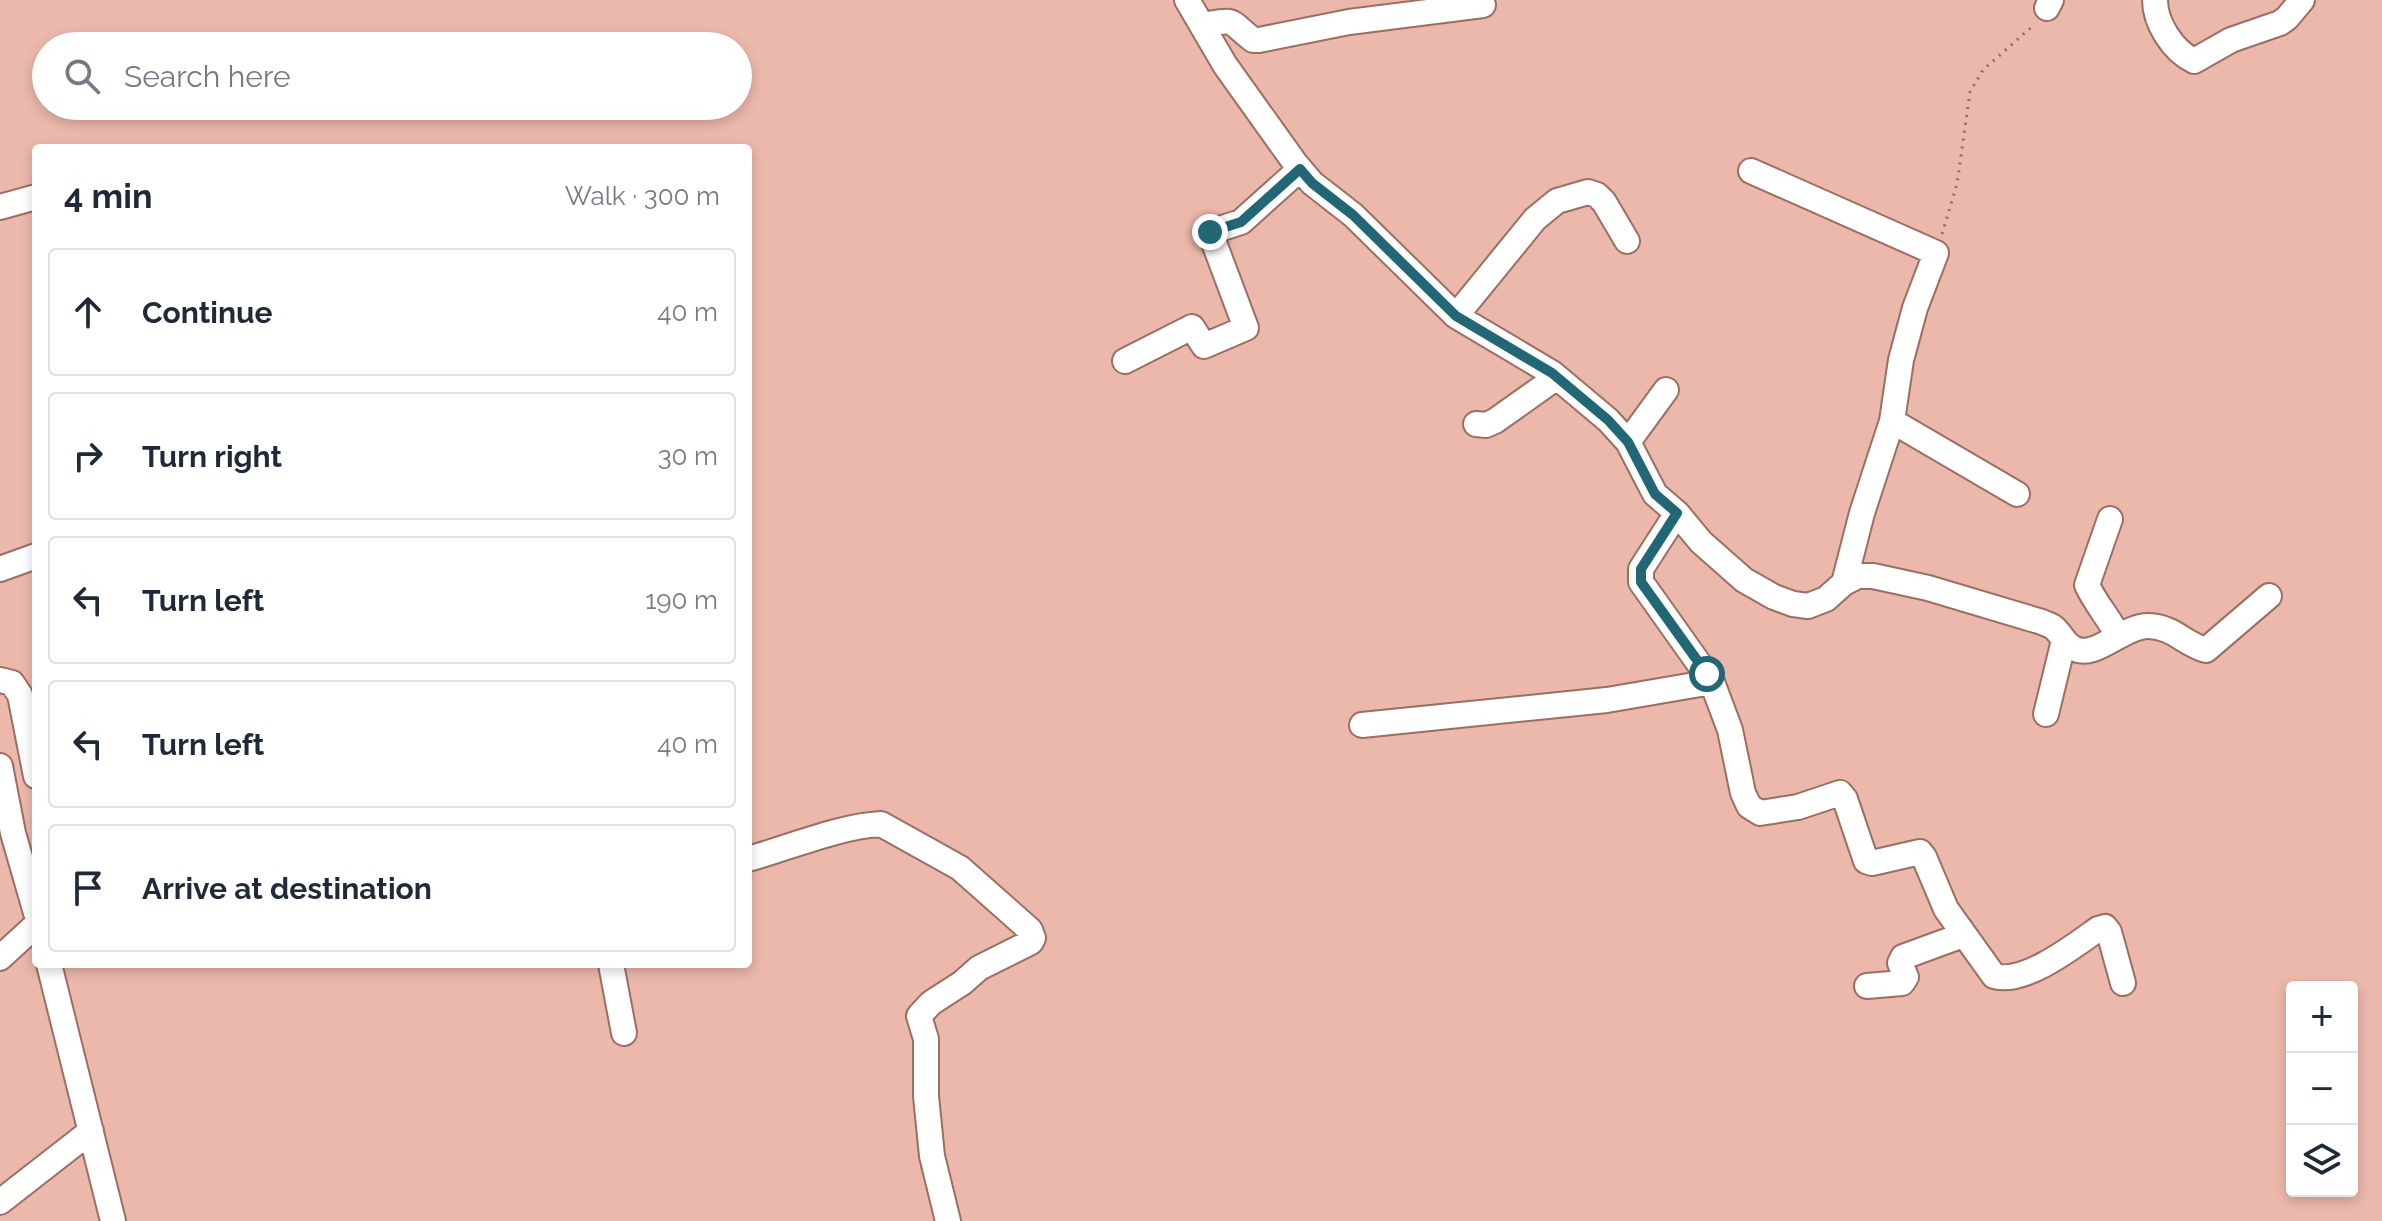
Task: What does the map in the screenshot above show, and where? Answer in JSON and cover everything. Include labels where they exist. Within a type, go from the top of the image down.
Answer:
[{"type":"street","points":[[1187,0],[1225,65],[1312,183],[1353,215],[1456,316],[1557,377],[1608,420],[1628,442],[1655,494],[1677,513],[1701,542],[1744,580],[1774,597],[1808,606],[1826,599],[1844,583],[1858,576],[1873,576],[1928,588],[2042,622],[2054,628],[2074,649],[2087,651],[2138,626],[2169,629],[2206,650],[2269,596]]},
{"type":"street","points":[[2155,0],[2155,17],[2159,24],[2177,49],[2194,61],[2231,40],[2280,23],[2302,0]]},
{"type":"street","points":[[1202,25],[1232,21],[1253,40],[1259,40],[1349,22],[1483,5]]},
{"type":"street","points":[[1125,361],[1192,327],[1204,346],[1246,328],[1210,232],[1241,222],[1300,169]]},
{"type":"street","points":[[1751,171],[1936,253],[1911,321],[1901,360],[1892,421],[1862,513],[1844,583]]},
{"type":"street","points":[[1456,316],[1535,219],[1557,201],[1588,192],[1597,195],[1627,241]]},
{"type":"street","points":[[0,207],[32,198]]},
{"type":"street","points":[[1476,424],[1486,425],[1495,421],[1557,377]]},
{"type":"street","points":[[1628,442],[1666,390]]},
{"type":"street","points":[[1892,421],[2017,494]]},
{"type":"street","points":[[1677,513],[1641,569],[1641,582],[1712,682],[1730,730],[1743,793],[1749,806],[1760,813],[1769,812],[1798,807],[1840,793],[1845,799],[1866,861],[1872,863],[1920,852],[1946,909],[1994,976],[2002,979],[2017,977],[2105,927],[2123,983]]},
{"type":"street","points":[[2110,519],[2087,585],[2118,636]]},
{"type":"street","points":[[0,569],[32,557]]},
{"type":"street","points":[[2046,714],[2064,640]]},
{"type":"street","points":[[0,680],[12,683],[20,695],[32,756]]},
{"type":"street","points":[[1362,725],[1607,700],[1712,682]]},
{"type":"street","points":[[0,766],[32,897]]},
{"type":"street","points":[[752,858],[855,828],[881,824],[960,868],[1030,930],[1031,942],[979,968],[931,1003],[919,1016],[926,1039],[926,1096],[932,1156],[948,1221]]},
{"type":"street","points":[[0,958],[32,929]]},
{"type":"street","points":[[1867,986],[1902,983],[1906,977],[1900,963],[1903,957],[1963,935]]},
{"type":"street","points":[[50,968],[113,1221]]},
{"type":"street","points":[[612,968],[624,1033]]},
{"type":"street","points":[[0,1202],[91,1131]]},
{"type":"path","points":[[1936,253],[1955,192],[1970,92],[1983,70],[2027,33],[2049,4]]},
{"type":"route","points":[[1210,232],[1241,222],[1300,169],[1312,183],[1353,215],[1456,316],[1552,373],[1608,420],[1628,442],[1655,494],[1677,513],[1641,569],[1640,577],[1643,587],[1707,674]]}]
